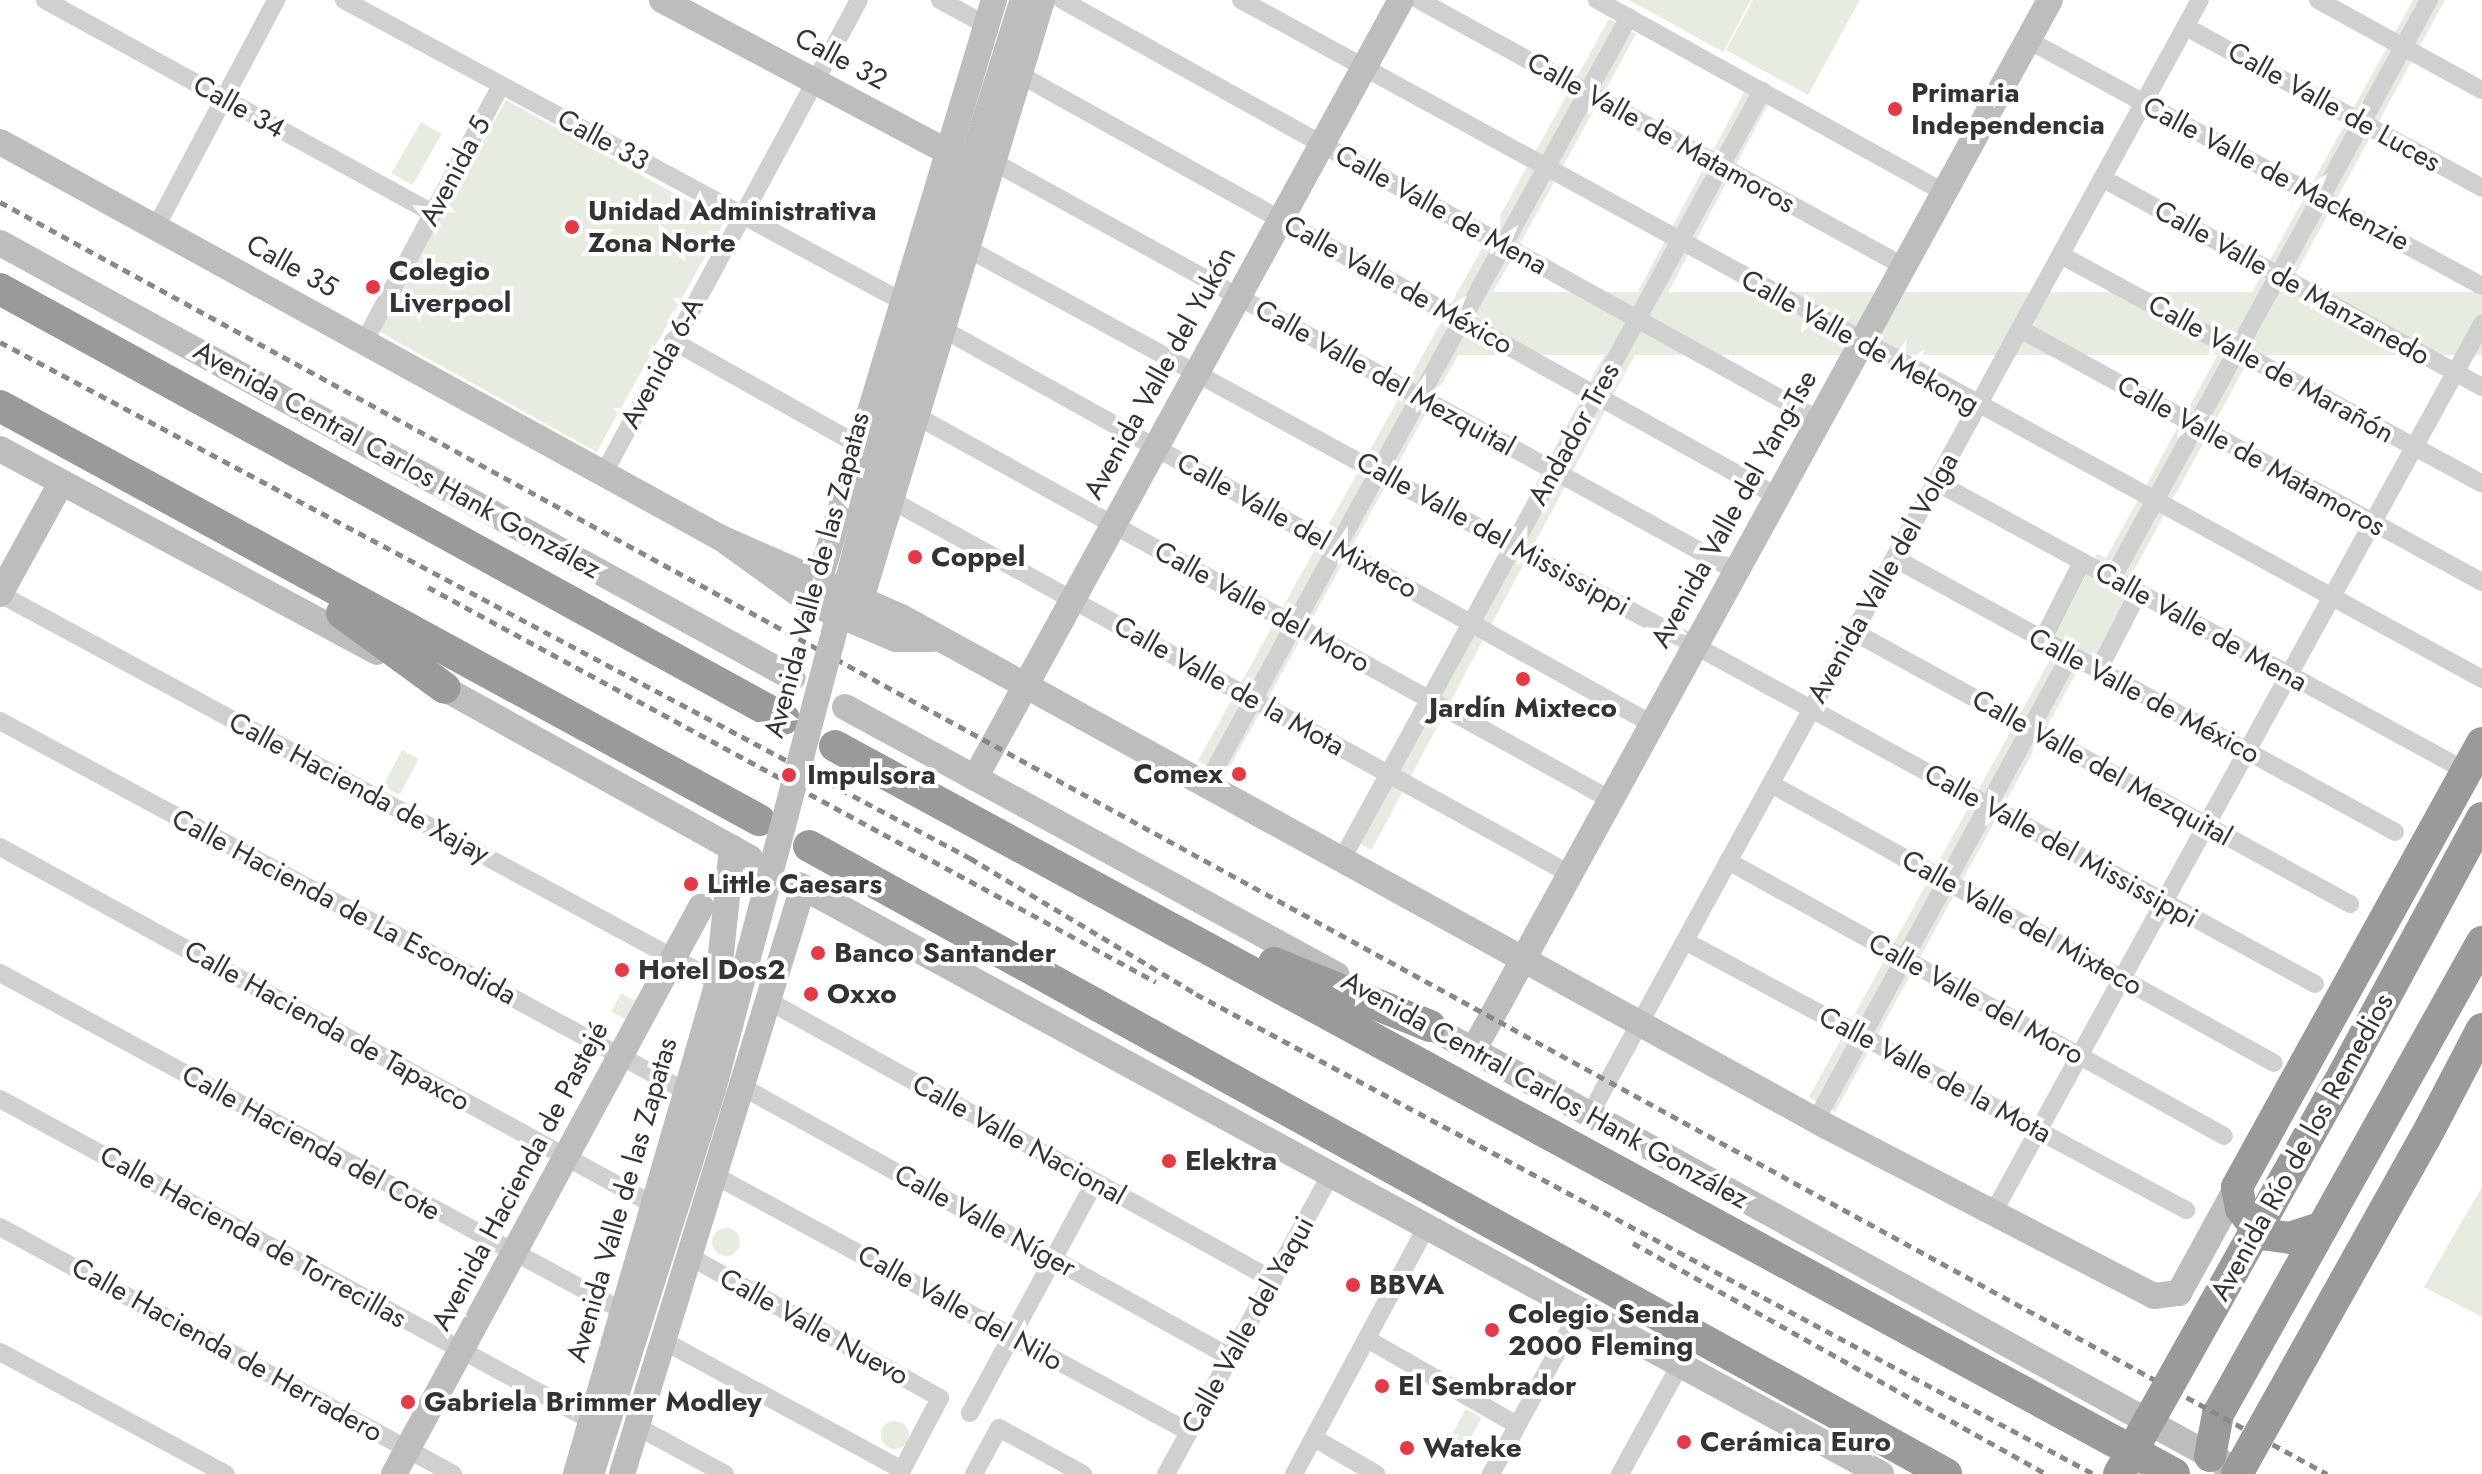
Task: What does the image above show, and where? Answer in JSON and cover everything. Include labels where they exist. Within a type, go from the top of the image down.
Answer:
[{"type":"highway","name":"Avenida Central Carlos Hank González","points":[[0,289],[784,719]]},
{"type":"highway","points":[[0,406],[759,820]]},
{"type":"highway","points":[[254,545],[295,583],[445,688]]},
{"type":"highway","points":[[2317,1229],[2290,1238],[2261,1234],[2241,1208],[2237,1187],[2482,743]]},
{"type":"highway","name":"Avenida Central Carlos Hank González","points":[[835,746],[2174,1474]]},
{"type":"highway","name":"Avenida Río de los Remedios","points":[[2119,1474],[2336,1088],[2482,818]]},
{"type":"highway","points":[[809,846],[1946,1474]]},
{"type":"highway","points":[[1028,852],[1317,983],[1430,1026]]},
{"type":"highway","points":[[2210,1456],[2218,1414],[2317,1229],[2482,942]]},
{"type":"highway","points":[[2237,1474],[2425,1138],[2482,1029]]},
{"type":"main road","name":"Calle 32","points":[[662,0],[948,152]]},
{"type":"main road","name":"Avenida Valle de las Zapatas","points":[[1009,72],[1011,0]]},
{"type":"main road","name":"Avenida Valle de las Zapatas","points":[[857,612],[913,414],[992,161],[1023,0]]},
{"type":"main road","name":"Avenida Valle de las Zapatas","points":[[590,1474],[626,1377],[721,1083],[886,436],[1009,72],[1042,0]]},
{"type":"main road","name":"Avenida Valle del Yukón","points":[[975,778],[1401,0]]},
{"type":"main road","name":"Avenida Valle del Yang-Tse","points":[[1474,1049],[2050,0]]},
{"type":"main road","name":"Avenida Valle de las Zapatas","points":[[816,593],[990,12]]},
{"type":"main road","name":"Calle 35","points":[[0,142],[604,473],[816,593],[857,612]]},
{"type":"main road","name":"Avenida Central Carlos Hank González","points":[[0,243],[793,678]]},
{"type":"main road","points":[[0,449],[445,688]]},
{"type":"main road","points":[[0,594],[61,483]]},
{"type":"main road","points":[[843,504],[885,511]]},
{"type":"main road","points":[[857,612],[932,639],[1026,685],[1522,961],[1641,1021],[1816,1120],[1993,1213]]},
{"type":"main road","name":"Avenida Valle de las Zapatas","points":[[445,688],[741,853],[718,982],[699,1050],[721,1083],[722,1179],[687,1255],[622,1474]]},
{"type":"main road","name":"Avenida Central Carlos Hank González","points":[[845,707],[1474,1049],[2244,1474]]},
{"type":"main road","name":"Avenida Valle de las Zapatas","points":[[576,1474],[654,1205],[765,999],[801,886],[1330,1176]]},
{"type":"main road","name":"Avenida Hacienda de Pastejé","points":[[394,1474],[701,907]]},
{"type":"main road","points":[[699,1050],[723,1046],[721,1083]]},
{"type":"main road","points":[[1330,1176],[1881,1474]]},
{"type":"main road","name":"Avenida Río de los Remedios","points":[[1993,1213],[2171,1299],[2186,1283],[2237,1187]]},
{"type":"main road","name":"Avenida Valle de las Zapatas","points":[[606,1474],[626,1377]]},
{"type":"street","name":"Calle 34","points":[[45,0],[433,213]]},
{"type":"street","points":[[156,227],[276,0]]},
{"type":"street","name":"Calle 33","points":[[344,0],[905,303]]},
{"type":"street","name":"Avenida 6-A","points":[[604,473],[859,0]]},
{"type":"street","points":[[940,0],[990,12]]},
{"type":"street","name":"Calle Valle de Mena","points":[[1062,0],[1819,420]]},
{"type":"street","name":"Calle Valle de Mekong","points":[[1241,0],[1977,407],[2482,679]]},
{"type":"street","name":"Calle Valle de Matamoros","points":[[1419,0],[1903,266]]},
{"type":"street","points":[[1597,0],[1944,192]]},
{"type":"street","name":"Avenida Valle del Volga","points":[[1590,1114],[2200,0]]},
{"type":"street","points":[[2318,0],[2482,90]]},
{"type":"street","points":[[2112,579],[2429,0]]},
{"type":"street","points":[[1205,787],[1629,17]]},
{"type":"street","name":"Calle Valle de Luces","points":[[2186,27],[2482,188]]},
{"type":"street","name":"Calle Valle de Mackenzie","points":[[2028,40],[2482,286]]},
{"type":"street","name":"Calle Valle de México","points":[[1009,72],[1281,219],[1777,496]]},
{"type":"street","name":"Avenida 5","points":[[364,342],[501,85]]},
{"type":"street","name":"Andador Tres","points":[[1341,861],[1762,91]]},
{"type":"street","name":"Calle Valle del Mezquital","points":[[992,161],[1736,571]]},
{"type":"street","name":"Calle Valle de Manzanedo","points":[[2102,178],[2482,387]]},
{"type":"street","name":"Calle Valle del Mississippi","points":[[965,247],[2315,984]]},
{"type":"street","name":"Calle Valle de Marañón","points":[[2061,255],[2482,484]]},
{"type":"street","points":[[1993,1213],[2482,324]]},
{"type":"street","name":"Calle Valle del Mixteco","points":[[941,328],[1652,724]]},
{"type":"street","name":"Calle Valle de Matamoros","points":[[2020,329],[2482,582]]},
{"type":"street","points":[[673,341],[897,468]]},
{"type":"street","name":"Calle Valle del Moro","points":[[913,414],[1611,800]]},
{"type":"street","name":"Calle Valle de la Mota","points":[[851,478],[885,511],[1072,600],[1570,874]]},
{"type":"street","name":"Calle Valle de Mena","points":[[1936,482],[2137,595],[2466,771]]},
{"type":"street","name":"Calle Valle de México","points":[[1894,558],[2395,832]]},
{"type":"street","points":[[2042,641],[2082,562]]},
{"type":"street","name":"Calle Hacienda de Xajay","points":[[0,594],[718,982]]},
{"type":"street","points":[[2098,671],[2137,595]]},
{"type":"street","name":"Calle Valle del Mezquital","points":[[1854,632],[2350,904]]},
{"type":"street","points":[[1816,1120],[2070,656]]},
{"type":"street","name":"Calle Hacienda de La Escondida","points":[[0,721],[621,1057],[721,1083]]},
{"type":"street","name":"Calle Valle del Mixteco","points":[[1771,784],[2274,1063]]},
{"type":"street","name":"Calle Hacienda de Tapaxco","points":[[0,847],[654,1205]]},
{"type":"street","name":"Calle Valle del Moro","points":[[1728,861],[2224,1136]]},
{"type":"street","name":"Calle Valle de la Mota","points":[[1685,941],[2186,1210]]},
{"type":"street","name":"Calle Hacienda del Cote","points":[[0,973],[623,1311]]},
{"type":"street","name":"Calle Valle Nacional","points":[[765,999],[1273,1280]]},
{"type":"street","name":"Calle Valle Níger","points":[[721,1083],[1054,1258],[1230,1357]]},
{"type":"street","name":"Calle Hacienda de Torrecillas","points":[[0,1099],[590,1420]]},
{"type":"street","name":"Calle Valle del Yaqui","points":[[1166,1474],[1330,1176]]},
{"type":"street","name":"Calle Valle del Nilo","points":[[722,1179],[1189,1432]]},
{"type":"street","points":[[970,1413],[1095,1182]]},
{"type":"street","name":"Calle Hacienda de Herradero","points":[[0,1227],[453,1474]]},
{"type":"street","points":[[1294,1474],[1426,1228]]},
{"type":"street","name":"Calle Valle Nuevo","points":[[662,1340],[902,1470],[940,1398],[687,1255]]},
{"type":"street","points":[[1491,1474],[1580,1310]]},
{"type":"street","points":[[1367,1339],[1517,1425]]},
{"type":"street","points":[[0,1352],[226,1474]]},
{"type":"street","points":[[1623,1473],[1680,1365]]},
{"type":"street","points":[[636,1426],[725,1474]]},
{"type":"street","points":[[974,1474],[999,1428],[1083,1474]]},
{"type":"street","points":[[1314,1438],[1376,1474]]},
{"type":"shaded area","points":[[1629,0],[1751,0],[1723,52]]},
{"type":"shaded area","points":[[1753,0],[1860,0],[1808,95],[1726,50]]},
{"type":"shaded area","points":[[2413,0],[2445,0],[2133,572],[2139,576],[2096,665],[2084,659],[1835,1112],[1809,1097],[2058,645],[2052,641],[2097,554],[2106,558]]},
{"type":"shaded area","points":[[1609,19],[1636,34],[1225,776],[1198,761]]},
{"type":"shaded area","points":[[1744,92],[1768,105],[1372,850],[1348,837]]},
{"type":"shaded area","points":[[506,100],[725,221],[597,452],[378,331]]},
{"type":"shaded area","points":[[421,122],[442,134],[412,185],[392,173]]},
{"type":"shaded area","points":[[1456,292],[2482,292],[2482,355],[1456,355]]},
{"type":"shaded area","points":[[402,750],[419,759],[400,795],[383,786]]},
{"type":"shaded area","points":[[621,993],[638,1002],[628,1020],[611,1012]]},
{"type":"shaded area","points":[[2482,1187],[2482,1317],[2424,1287]]},
{"type":"shaded area","points":[[726,1228],[736,1232],[740,1242],[736,1252],[726,1256],[716,1252],[712,1242],[716,1232]]},
{"type":"shaded area","points":[[1466,1409],[1482,1418],[1462,1454],[1446,1445]]},
{"type":"shaded area","points":[[895,1421],[905,1425],[909,1435],[905,1445],[895,1449],[885,1445],[881,1435],[885,1425]]},
{"type":"railway","points":[[0,202],[2327,1474]]},
{"type":"railway","points":[[0,342],[970,858],[1196,994],[2094,1474]]},
{"type":"railway","points":[[428,587],[1156,982]]},
{"type":"railway","points":[[1633,1243],[2047,1474]]},
{"type":"place","name":"Primaria Independencia","points":[[1895,109]]},
{"type":"place","name":"Unidad Administrativa Zona Norte","points":[[572,227]]},
{"type":"place","name":"Colegio Liverpool","points":[[373,287]]},
{"type":"place","name":"Coppel","points":[[915,557]]},
{"type":"place","name":"Jardín Mixteco","points":[[1523,679]]},
{"type":"place","name":"Comex","points":[[1239,774]]},
{"type":"place","name":"Impulsora","points":[[789,775]]},
{"type":"place","name":"Little Caesars","points":[[691,884]]},
{"type":"place","name":"Banco Santander","points":[[818,953]]},
{"type":"place","name":"Hotel Dos2","points":[[622,970]]},
{"type":"place","name":"Oxxo","points":[[811,994]]},
{"type":"place","name":"Elektra","points":[[1169,1161]]},
{"type":"place","name":"BBVA","points":[[1353,1285]]},
{"type":"place","name":"Colegio Senda 2000 Fleming","points":[[1492,1330]]},
{"type":"place","name":"El Sembrador","points":[[1382,1386]]},
{"type":"place","name":"Gabriela Brimmer Modley","points":[[408,1402]]},
{"type":"place","name":"Cerámica Euro","points":[[1684,1442]]},
{"type":"place","name":"Wateke","points":[[1407,1448]]}]
